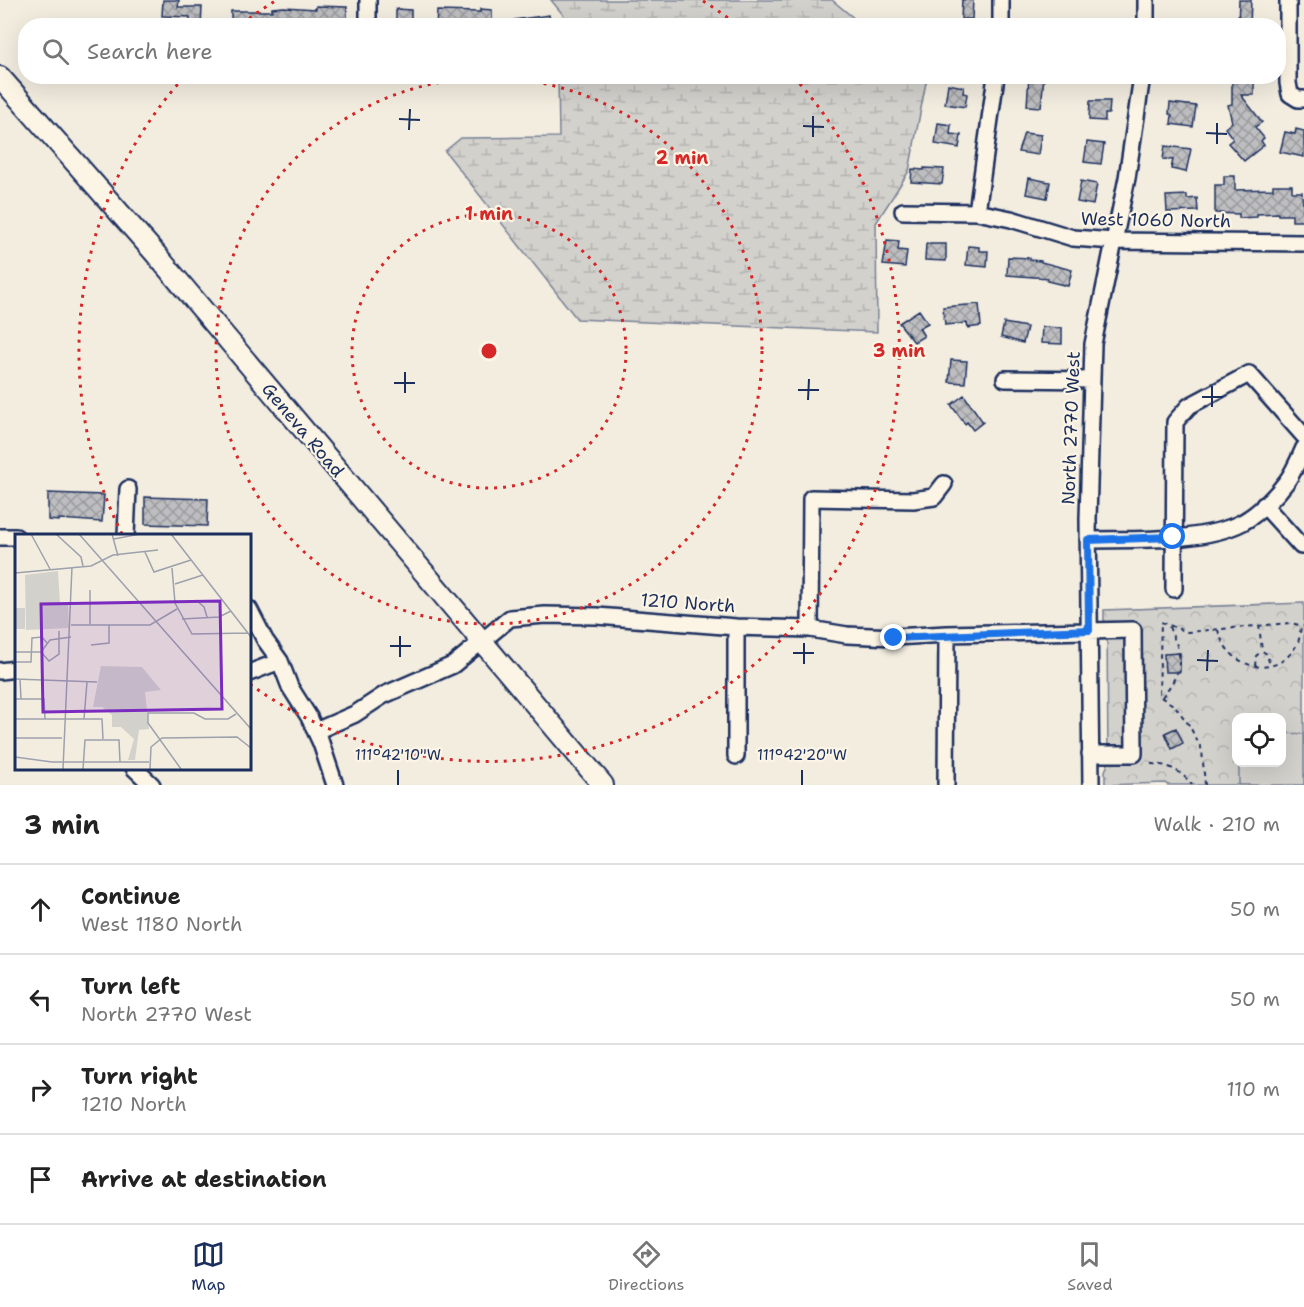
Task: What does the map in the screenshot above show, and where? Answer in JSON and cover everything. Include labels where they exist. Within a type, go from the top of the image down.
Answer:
[{"type":"main road","name":"Geneva Road","points":[[0,77],[154,252],[603,785]]},
{"type":"street","points":[[369,0],[369,18]]},
{"type":"street","points":[[1000,0],[1000,18]]},
{"type":"street","points":[[1146,0],[1146,18]]},
{"type":"street","points":[[1288,0],[1288,84],[1297,96]]},
{"type":"street","points":[[977,212],[995,84]]},
{"type":"street","name":"North 2770 West","points":[[1091,785],[1088,540],[1093,344],[1127,178],[1141,84]]},
{"type":"street","name":"West 1060 North","points":[[903,210],[977,212],[1011,219],[1073,238],[1114,241],[1304,243]]},
{"type":"street","points":[[1174,589],[1175,422],[1189,406],[1249,374],[1304,436]]},
{"type":"street","points":[[1005,378],[1092,380]]},
{"type":"street","points":[[1088,540],[1194,535],[1224,529],[1243,521],[1264,505],[1287,481],[1304,448]]},
{"type":"street","points":[[810,629],[811,498],[913,500],[934,497],[944,484]]},
{"type":"street","points":[[126,534],[128,489]]},
{"type":"street","points":[[1264,505],[1301,546],[1304,546]]},
{"type":"street","points":[[250,611],[265,640],[280,661],[290,687],[309,717],[335,785]]},
{"type":"street","name":"1210 North","points":[[316,732],[355,714],[384,694],[453,665],[510,618],[545,615],[597,616],[736,627],[810,629],[847,635],[894,638],[947,634],[1133,630],[1134,754],[1090,754]]},
{"type":"street","points":[[736,627],[736,756]]},
{"type":"street","points":[[946,785],[947,634]]},
{"type":"street","points":[[250,673],[280,661]]},
{"type":"street","points":[[0,671],[15,669]]},
{"type":"street","points":[[136,770],[152,785]]},
{"type":"path","points":[[1205,785],[1202,750],[1189,725],[1175,706],[1159,696],[1161,622],[1186,632],[1290,623],[1302,626],[1298,644],[1285,659],[1270,666],[1255,666],[1240,662],[1229,654],[1221,641],[1218,630]]},
{"type":"path","points":[[1162,698],[1174,681],[1179,666],[1178,648],[1168,625]]},
{"type":"path","points":[[1259,625],[1262,651]]},
{"type":"path","points":[[1255,666],[1256,656],[1262,651]]},
{"type":"path","points":[[1262,651],[1268,654],[1270,666]]},
{"type":"path","points":[[1151,764],[1169,766],[1185,776],[1192,785]]},
{"type":"green space","points":[[551,0],[832,0],[854,18],[566,18]]},
{"type":"green space","points":[[558,84],[926,84],[909,171],[876,223],[877,332],[577,319],[445,151],[461,138],[559,137]]},
{"type":"green space","points":[[1304,603],[1304,785],[1167,785],[1166,783],[1105,785],[1105,771],[1108,764],[1107,623],[1104,620],[1104,610]]},
{"type":"green space","points":[[1286,733],[1304,734],[1304,785],[1239,785],[1239,767],[1286,767]]},
{"type":"building","points":[[163,0],[179,0],[178,7],[202,7],[201,18],[162,16]]},
{"type":"building","points":[[962,0],[973,0],[972,18],[961,18]]},
{"type":"building","points":[[1239,0],[1251,0],[1250,18],[1238,18]]},
{"type":"building","points":[[316,6],[347,7],[347,18],[231,18],[231,11],[272,11],[272,8],[284,7],[316,9]]},
{"type":"building","points":[[396,9],[411,10],[411,18],[396,18]]},
{"type":"building","points":[[480,9],[492,10],[492,18],[437,18],[437,11],[480,12]]},
{"type":"building","points":[[549,15],[550,18],[528,18]]},
{"type":"building","points":[[948,84],[964,87],[963,93],[967,94],[965,107],[945,104]]},
{"type":"building","points":[[1028,84],[1043,84],[1041,107],[1027,106]]},
{"type":"building","points":[[1232,84],[1254,84],[1254,95],[1241,95],[1262,122],[1255,127],[1264,138],[1261,141],[1264,145],[1244,161],[1228,143],[1233,139],[1225,128],[1232,122],[1228,105],[1232,104]]},
{"type":"building","points":[[1090,101],[1110,101],[1109,114],[1105,114],[1105,121],[1089,120]]},
{"type":"building","points":[[1170,103],[1196,106],[1193,127],[1171,124]]},
{"type":"building","points":[[938,123],[951,125],[950,134],[961,135],[959,148],[935,144]]},
{"type":"building","points":[[1296,129],[1304,131],[1304,157],[1280,152],[1285,132],[1295,134]]},
{"type":"building","points":[[1024,133],[1041,135],[1038,155],[1018,152]]},
{"type":"building","points":[[1087,142],[1104,144],[1101,164],[1084,162]]},
{"type":"building","points":[[1165,146],[1191,149],[1186,172],[1171,169],[1173,160],[1163,159]]},
{"type":"building","points":[[924,168],[944,169],[942,184],[911,182],[912,169],[924,170]]},
{"type":"building","points":[[1224,176],[1235,176],[1235,190],[1273,189],[1273,185],[1292,185],[1292,192],[1302,192],[1304,221],[1292,221],[1292,215],[1278,215],[1278,213],[1239,218],[1239,214],[1215,213],[1215,185],[1224,185]]},
{"type":"building","points":[[1029,178],[1050,182],[1047,198],[1026,194]]},
{"type":"building","points":[[1081,181],[1097,184],[1093,205],[1077,202]]},
{"type":"building","points":[[1187,195],[1187,199],[1197,198],[1198,211],[1167,212],[1166,196]]},
{"type":"building","points":[[887,240],[899,241],[898,250],[907,251],[905,267],[883,265]]},
{"type":"building","points":[[926,244],[946,244],[946,261],[925,260]]},
{"type":"building","points":[[968,246],[979,247],[979,251],[988,251],[987,267],[966,265]]},
{"type":"building","points":[[1008,257],[1030,258],[1030,260],[1072,270],[1068,286],[1047,281],[1048,278],[1007,275]]},
{"type":"building","points":[[979,304],[981,326],[968,328],[967,323],[945,325],[943,307]]},
{"type":"building","points":[[919,310],[928,323],[919,328],[924,336],[914,342],[899,323]]},
{"type":"building","points":[[1004,323],[1027,327],[1023,343],[1001,337]]},
{"type":"building","points":[[1042,327],[1062,328],[1062,344],[1041,343]]},
{"type":"building","points":[[951,360],[967,361],[965,383],[949,382]]},
{"type":"building","points":[[964,395],[983,422],[973,430],[967,422],[965,424],[951,405]]},
{"type":"building","points":[[48,493],[104,495],[102,522],[48,520]]},
{"type":"building","points":[[145,497],[208,499],[207,526],[145,524]]},
{"type":"building","points":[[1180,653],[1180,672],[1165,672],[1164,654]]},
{"type":"building","points":[[1176,728],[1183,743],[1172,749],[1165,733]]},
{"type":"route","points":[[894,638],[947,634],[1089,630],[1088,540],[1173,537]]}]
